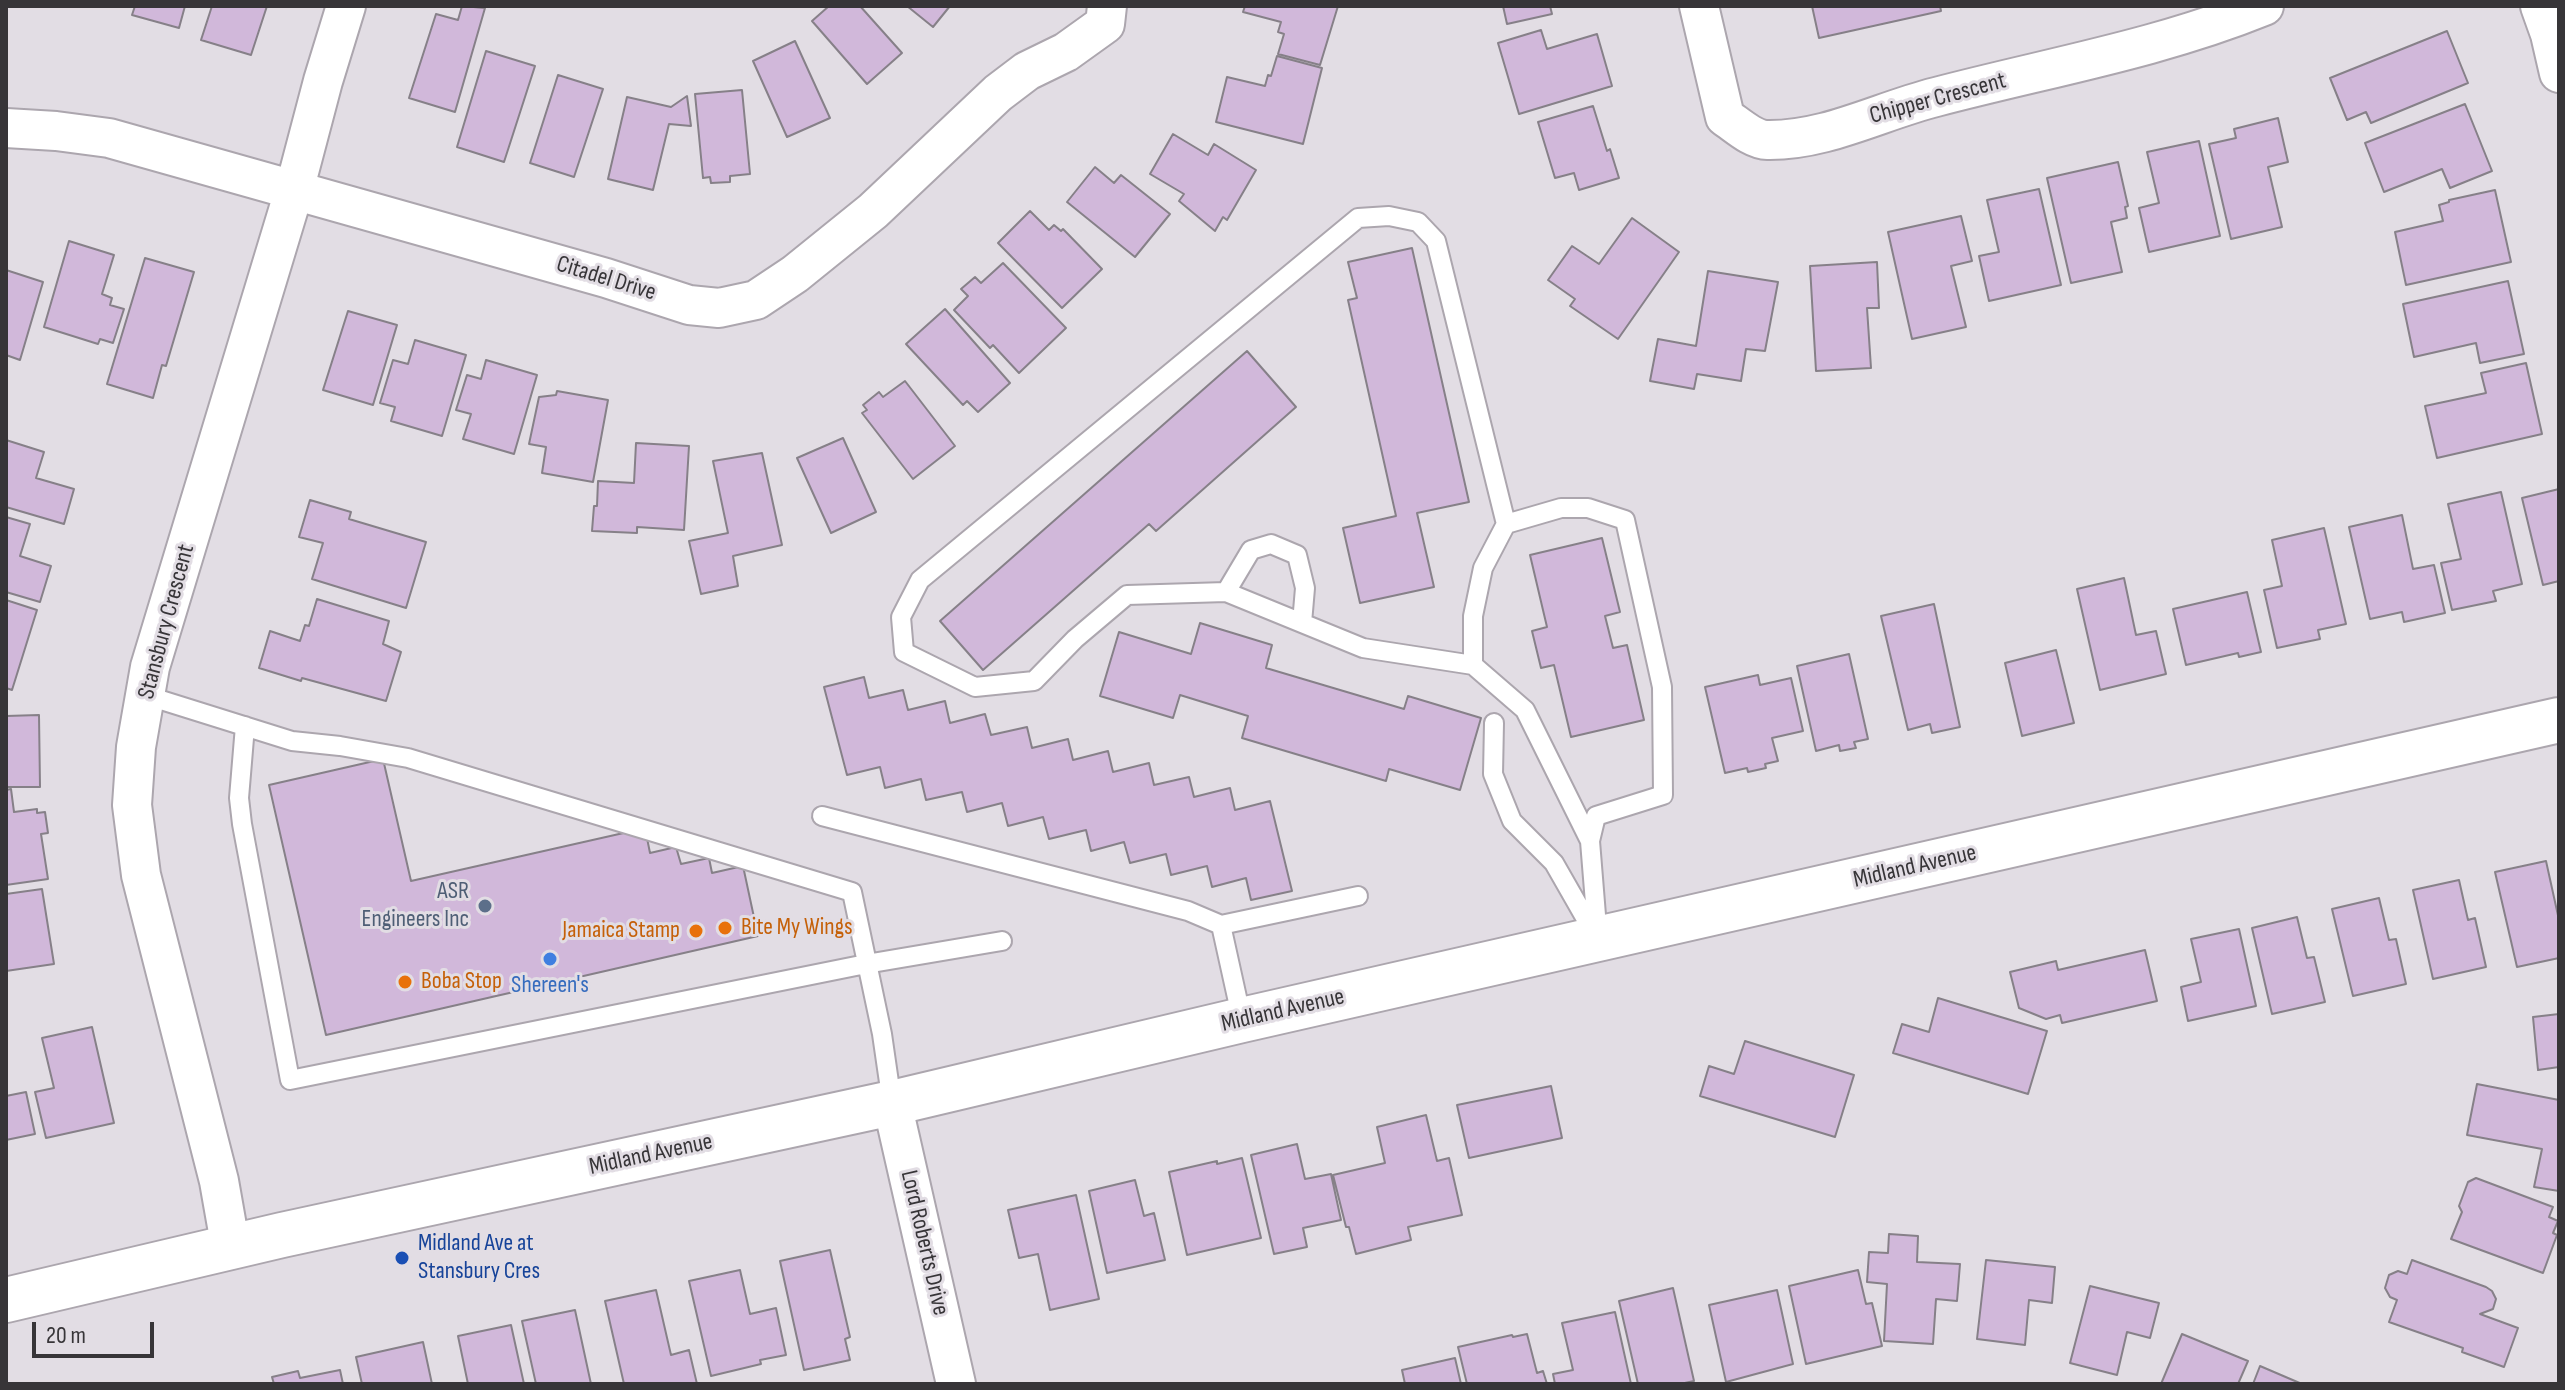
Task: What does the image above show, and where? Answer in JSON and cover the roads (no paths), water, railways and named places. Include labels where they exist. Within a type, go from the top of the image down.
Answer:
[{"type":"main road","name":"Midland Avenue","points":[[6,1300],[282,1235],[892,1103],[1242,1020],[2559,720]]},
{"type":"street","name":"Stansbury Crescent","points":[[231,1249],[219,1181],[141,875],[132,805],[136,747],[150,667],[294,191],[346,6]]},
{"type":"street","name":"Citadel Drive","points":[[6,128],[109,138],[606,278],[689,305],[719,308],[756,300],[795,274],[873,211],[998,93],[1027,71],[1066,52],[1105,24],[1107,6]]},
{"type":"street","name":"Chipper Crescent","points":[[1699,6],[1725,117],[1762,140],[1798,139],[1835,130],[1935,97],[2122,53],[2228,21],[2264,6]]},
{"type":"street","points":[[2540,6],[2559,73]]},
{"type":"street","name":"Lord Roberts Drive","points":[[892,1103],[956,1384]]},
{"type":"lane","points":[[1473,665],[1473,616],[1483,568],[1506,524],[1436,241],[1418,222],[1389,216],[1358,218],[920,580],[901,617],[904,652],[975,687],[1034,681],[1075,639],[1127,595],[1226,592],[1363,648],[1473,665],[1525,710],[1590,841]]},
{"type":"lane","points":[[1506,524],[1561,508],[1588,508],[1625,520],[1662,687],[1663,795],[1596,816],[1590,841],[1598,940]]},
{"type":"lane","points":[[1226,592],[1251,550],[1271,544],[1297,555],[1305,588],[1302,623]]},
{"type":"lane","points":[[145,695],[292,741],[408,758],[852,892],[882,1034],[892,1103]]},
{"type":"lane","points":[[1494,723],[1493,774],[1512,821],[1554,863],[1598,940]]},
{"type":"lane","points":[[245,726],[239,798],[242,824],[290,1080],[866,964],[1002,941]]},
{"type":"lane","points":[[822,816],[1188,911],[1221,925],[1358,896]]},
{"type":"lane","points":[[1221,925],[1242,1020]]},
{"type":"place","name":"ASR Engineers Inc","points":[[485,906]]},
{"type":"place","name":"Bite My Wings","points":[[725,928]]},
{"type":"place","name":"Jamaica Stamp","points":[[696,931]]},
{"type":"place","name":"Shereen's","points":[[550,959]]},
{"type":"place","name":"Boba Stop","points":[[405,982]]},
{"type":"place","name":"Midland Ave at Stansbury Cres","points":[[402,1258]]}]
